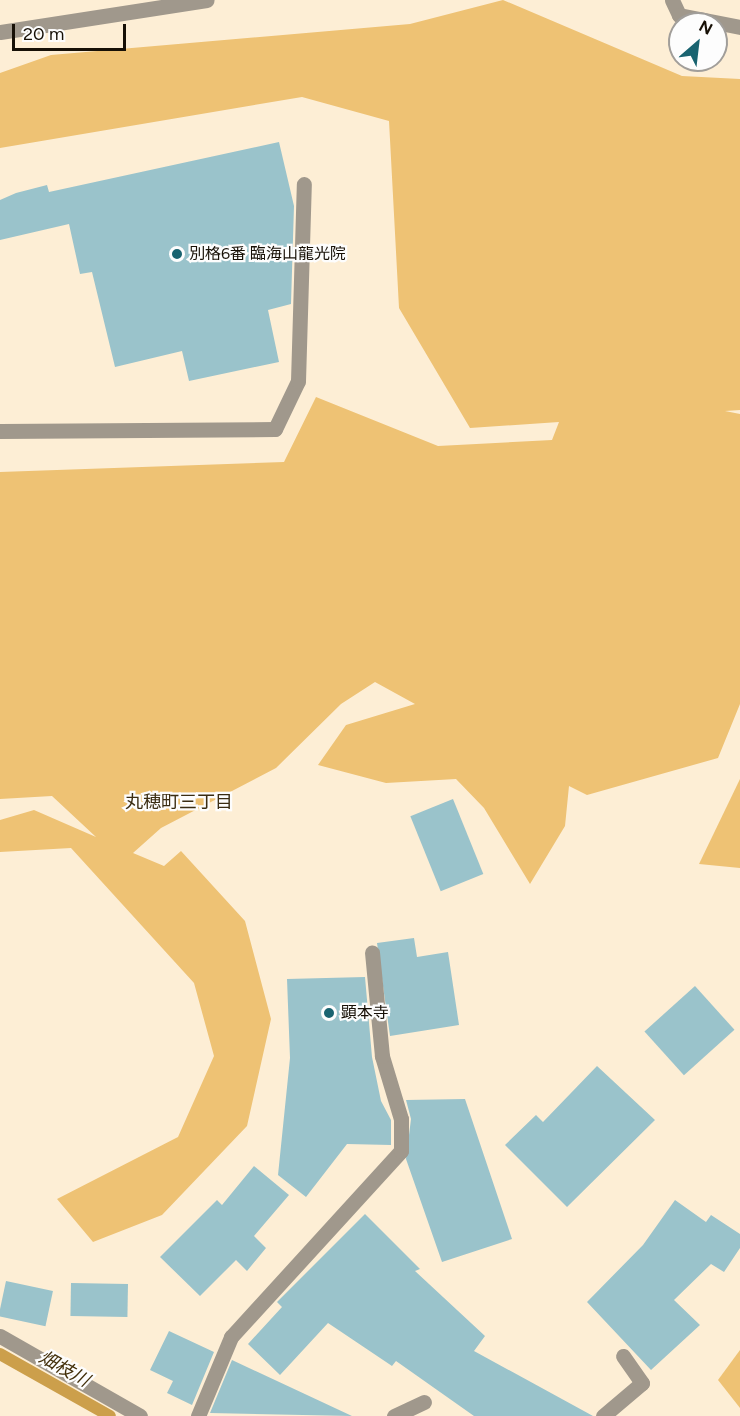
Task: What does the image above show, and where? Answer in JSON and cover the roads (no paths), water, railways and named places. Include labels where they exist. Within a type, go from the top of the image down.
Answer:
[{"type":"street","points":[[0,32],[207,0]]},
{"type":"street","points":[[672,0],[679,15],[740,27]]},
{"type":"street","points":[[0,431],[275,429],[298,381],[304,184]]},
{"type":"street","points":[[198,1416],[231,1337],[401,1151],[401,1119],[382,1056],[372,952]]},
{"type":"street","points":[[0,1336],[140,1416]]},
{"type":"street","points":[[603,1416],[642,1383],[622,1356]]},
{"type":"street","points":[[394,1416],[424,1402]]},
{"type":"waterway","name":"畑枝川","points":[[0,1354],[110,1416]]},
{"type":"place","name":"別格6番 臨海山龍光院","points":[[177,254]]},
{"type":"place","name":"顕本寺","points":[[329,1013]]},
{"type":"district","name":"丸穂町三丁目","points":[[179,802]]}]
